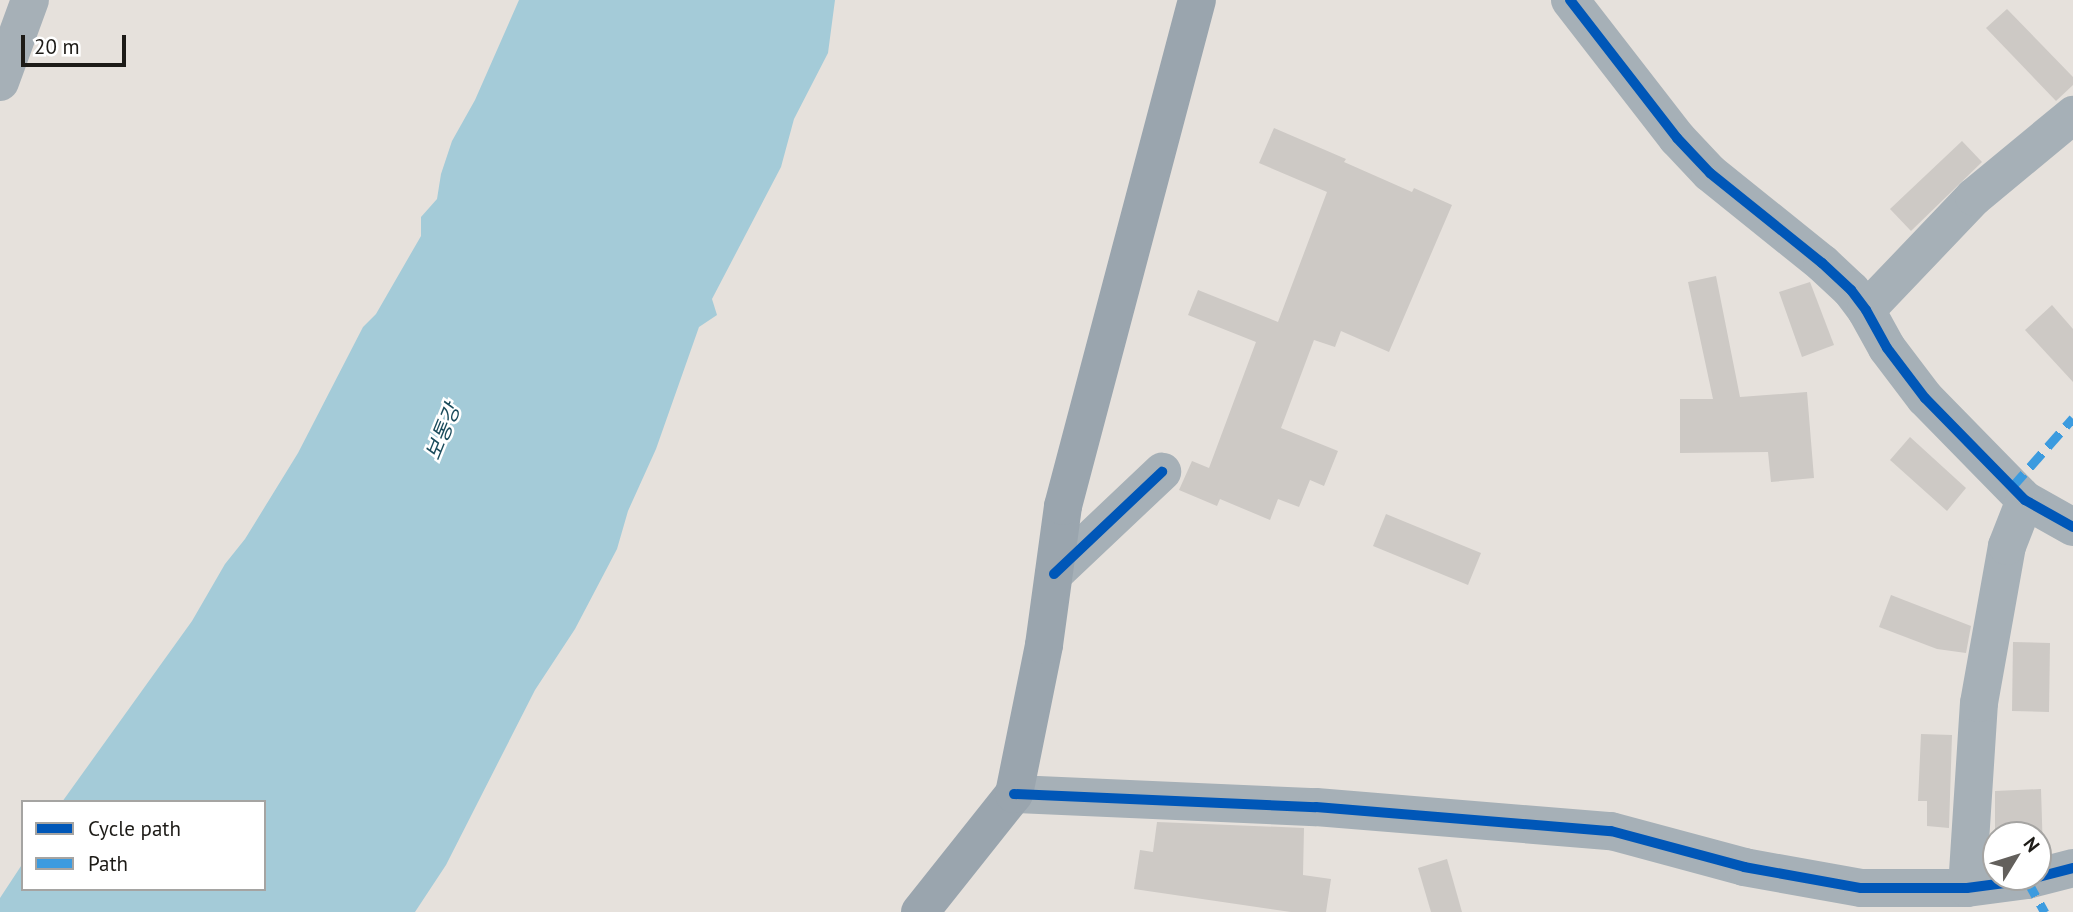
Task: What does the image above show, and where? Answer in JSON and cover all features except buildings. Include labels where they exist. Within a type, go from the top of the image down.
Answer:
[{"type":"main road","points":[[920,912],[1014,794],[1044,645],[1063,506],[1197,0]]},
{"type":"street","points":[[0,82],[30,0]]},
{"type":"street","points":[[1570,0],[1677,138],[1710,173],[1822,263],[1866,310],[1887,348],[1926,398],[2025,500],[2073,527]]},
{"type":"street","points":[[1866,310],[1975,197],[2073,115]]},
{"type":"street","points":[[1054,574],[1162,472]]},
{"type":"street","points":[[1967,888],[1979,703],[2007,546],[2025,500]]},
{"type":"street","points":[[1014,794],[1304,806],[1578,827],[1611,831],[1745,867],[1861,888],[1967,888],[2027,880],[2073,868]]},
{"type":"water","name":"보통강","points":[[519,0],[835,0],[828,53],[794,119],[781,167],[712,299],[717,315],[699,327],[656,449],[628,511],[617,549],[575,629],[535,690],[446,865],[415,912],[0,912],[0,898],[21,866],[21,891],[266,891],[266,800],[63,800],[192,621],[225,564],[245,539],[298,453],[363,327],[376,314],[421,236],[421,217],[437,199],[441,174],[452,141],[475,100]]},
{"type":"marked path","points":[[2012,487],[2073,418]]},
{"type":"marked path","points":[[2033,891],[2045,912]]},
{"type":"cycle path","points":[[1570,0],[1677,138],[1710,173],[1822,263],[1851,290],[1866,310],[1887,348],[1925,398],[2025,500],[2073,527]]},
{"type":"cycle path","points":[[1054,574],[1162,472]]},
{"type":"cycle path","points":[[1014,794],[1316,807],[1611,831],[1744,867],[1861,888],[1967,888],[2027,880],[2073,868]]}]
